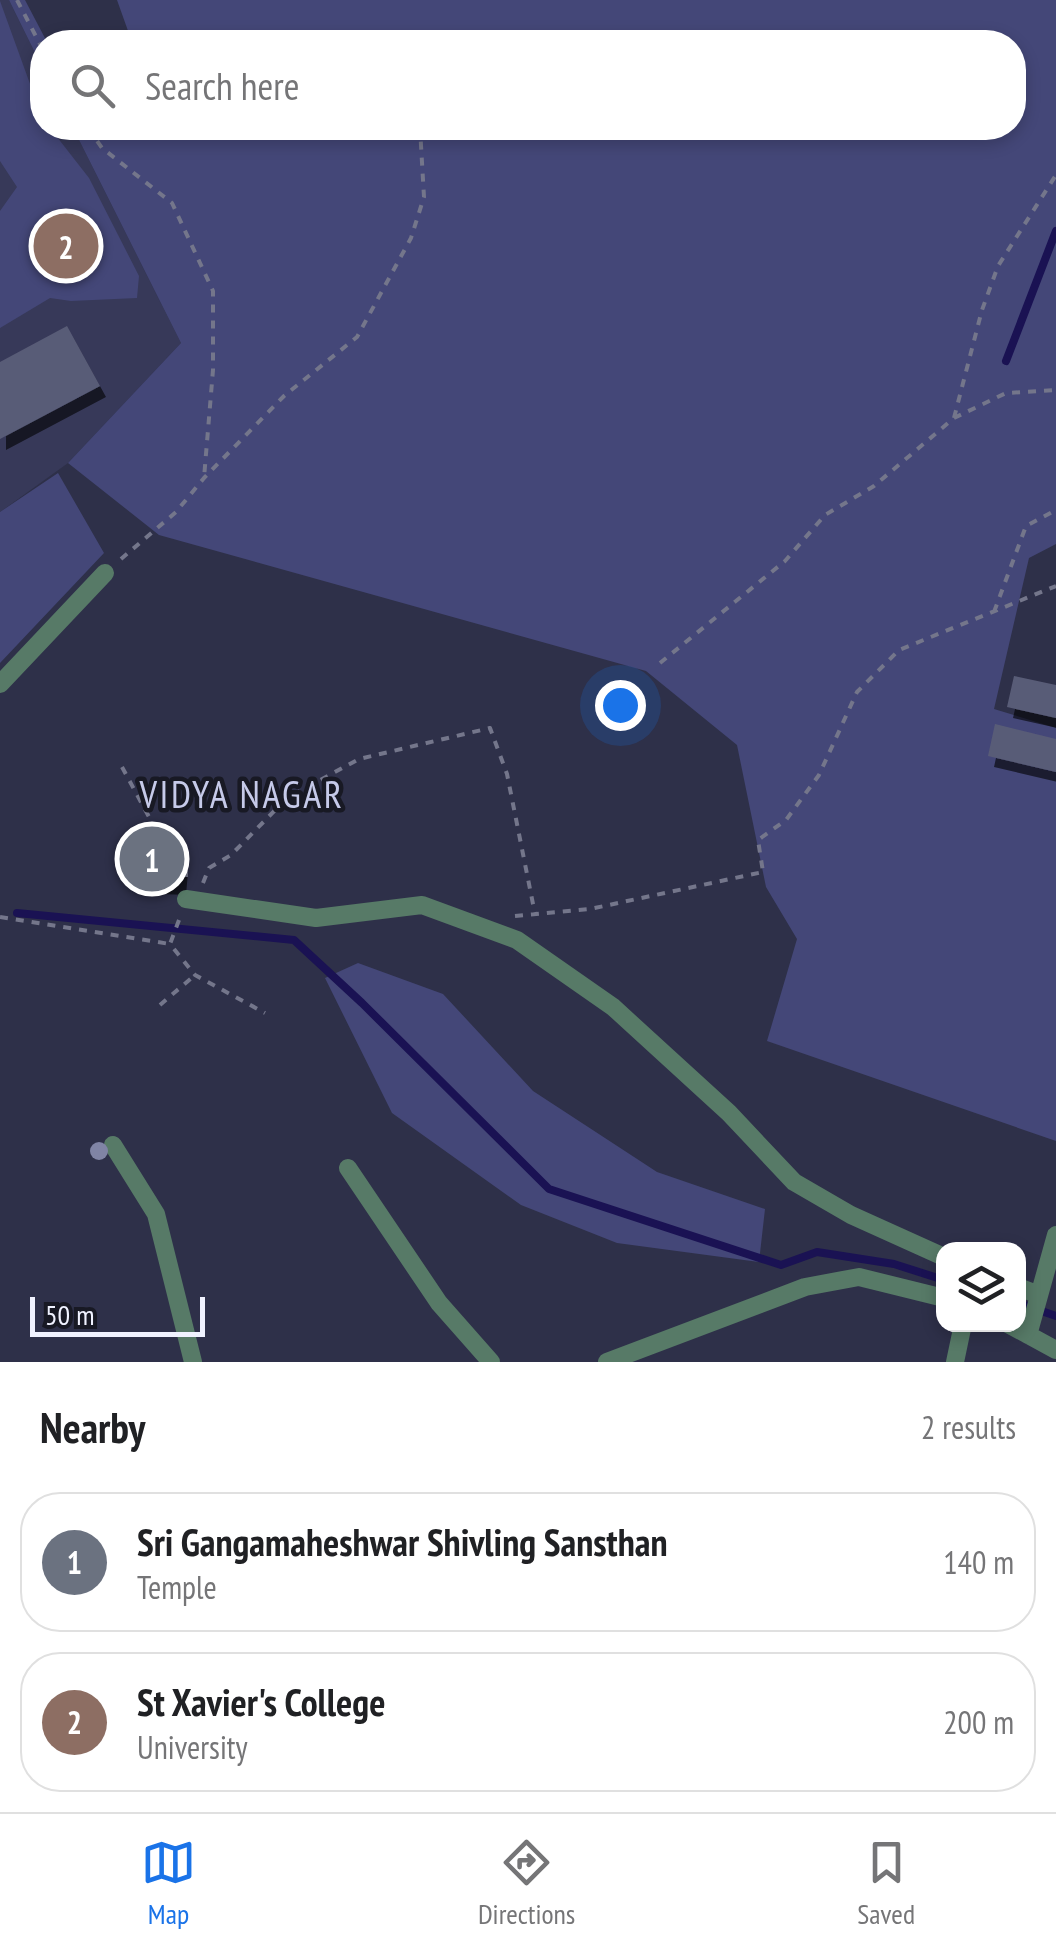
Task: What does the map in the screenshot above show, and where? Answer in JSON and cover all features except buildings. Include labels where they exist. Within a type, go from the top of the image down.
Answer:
[{"type":"street","points":[[0,684],[105,573]]},
{"type":"street","points":[[191,900],[316,918],[422,905],[517,940],[613,1007],[729,1112],[794,1182],[850,1216],[936,1254]]},
{"type":"street","points":[[113,1145],[156,1214],[193,1362]]},
{"type":"street","points":[[348,1168],[439,1303],[491,1362]]},
{"type":"street","points":[[1035,1313],[1056,1235]]},
{"type":"street","points":[[606,1362],[805,1287],[859,1277],[936,1296]]},
{"type":"street","points":[[1026,1300],[1056,1350]]},
{"type":"street","points":[[1026,1317],[1035,1313]]},
{"type":"street","points":[[954,1362],[961,1332]]},
{"type":"path","points":[[16,0],[32,30]]},
{"type":"path","points":[[96,140],[172,203],[213,291],[214,370],[204,478]]},
{"type":"path","points":[[105,573],[176,512],[284,396],[358,336],[412,238],[424,197],[421,140]]},
{"type":"path","points":[[954,418],[998,266],[1056,175]]},
{"type":"path","points":[[660,664],[785,560],[824,515],[874,486],[954,418],[1006,392],[1056,390]]},
{"type":"path","points":[[994,612],[1026,526],[1056,510]]},
{"type":"path","points":[[466,921],[590,909],[763,872],[758,840],[786,820],[819,776],[857,692],[899,650],[1056,586]]},
{"type":"path","points":[[170,944],[210,868],[230,855],[287,798],[359,759],[490,728],[508,774],[534,914]]},
{"type":"path","points":[[122,767],[168,852],[186,858],[191,900]]},
{"type":"path","points":[[0,917],[170,944],[195,975],[264,1013]]},
{"type":"path","points":[[160,1005],[195,975]]},
{"type":"shaded area","points":[[0,0],[9,0],[30,43],[30,140],[79,140],[181,343],[68,463],[0,512]]},
{"type":"shaded area","points":[[9,0],[25,0],[41,30],[30,30],[30,43]]},
{"type":"shaded area","points":[[117,0],[1056,0],[1056,544],[1029,558],[994,709],[1056,728],[1056,1141],[767,1041],[797,939],[766,887],[737,745],[646,671],[159,535],[68,463],[181,343],[79,140],[1026,140],[1026,30],[128,30]]},
{"type":"shaded area","points":[[0,1],[30,84],[30,140],[59,140],[89,178],[139,276],[137,298],[50,298],[0,328],[0,211],[17,187],[0,161]]},
{"type":"shaded area","points":[[58,473],[104,553],[0,663],[0,512]]},
{"type":"shaded area","points":[[358,963],[443,994],[533,1091],[657,1172],[765,1209],[759,1262],[617,1243],[521,1205],[392,1113],[325,978]]},
{"type":"waterway","points":[[1006,361],[1056,231]]},
{"type":"waterway","points":[[17,913],[294,940],[549,1189],[781,1265],[817,1252],[894,1264],[936,1277]]},
{"type":"waterway","points":[[1026,1306],[1056,1316]]},
{"type":"place","name":"St Xavier's College","points":[[66,246]]},
{"type":"place","name":"Sri Gangamaheshwar Shivling Sansthan","points":[[152,859]]},
{"type":"district","name":"VIDYA NAGAR","points":[[242,795]]}]
